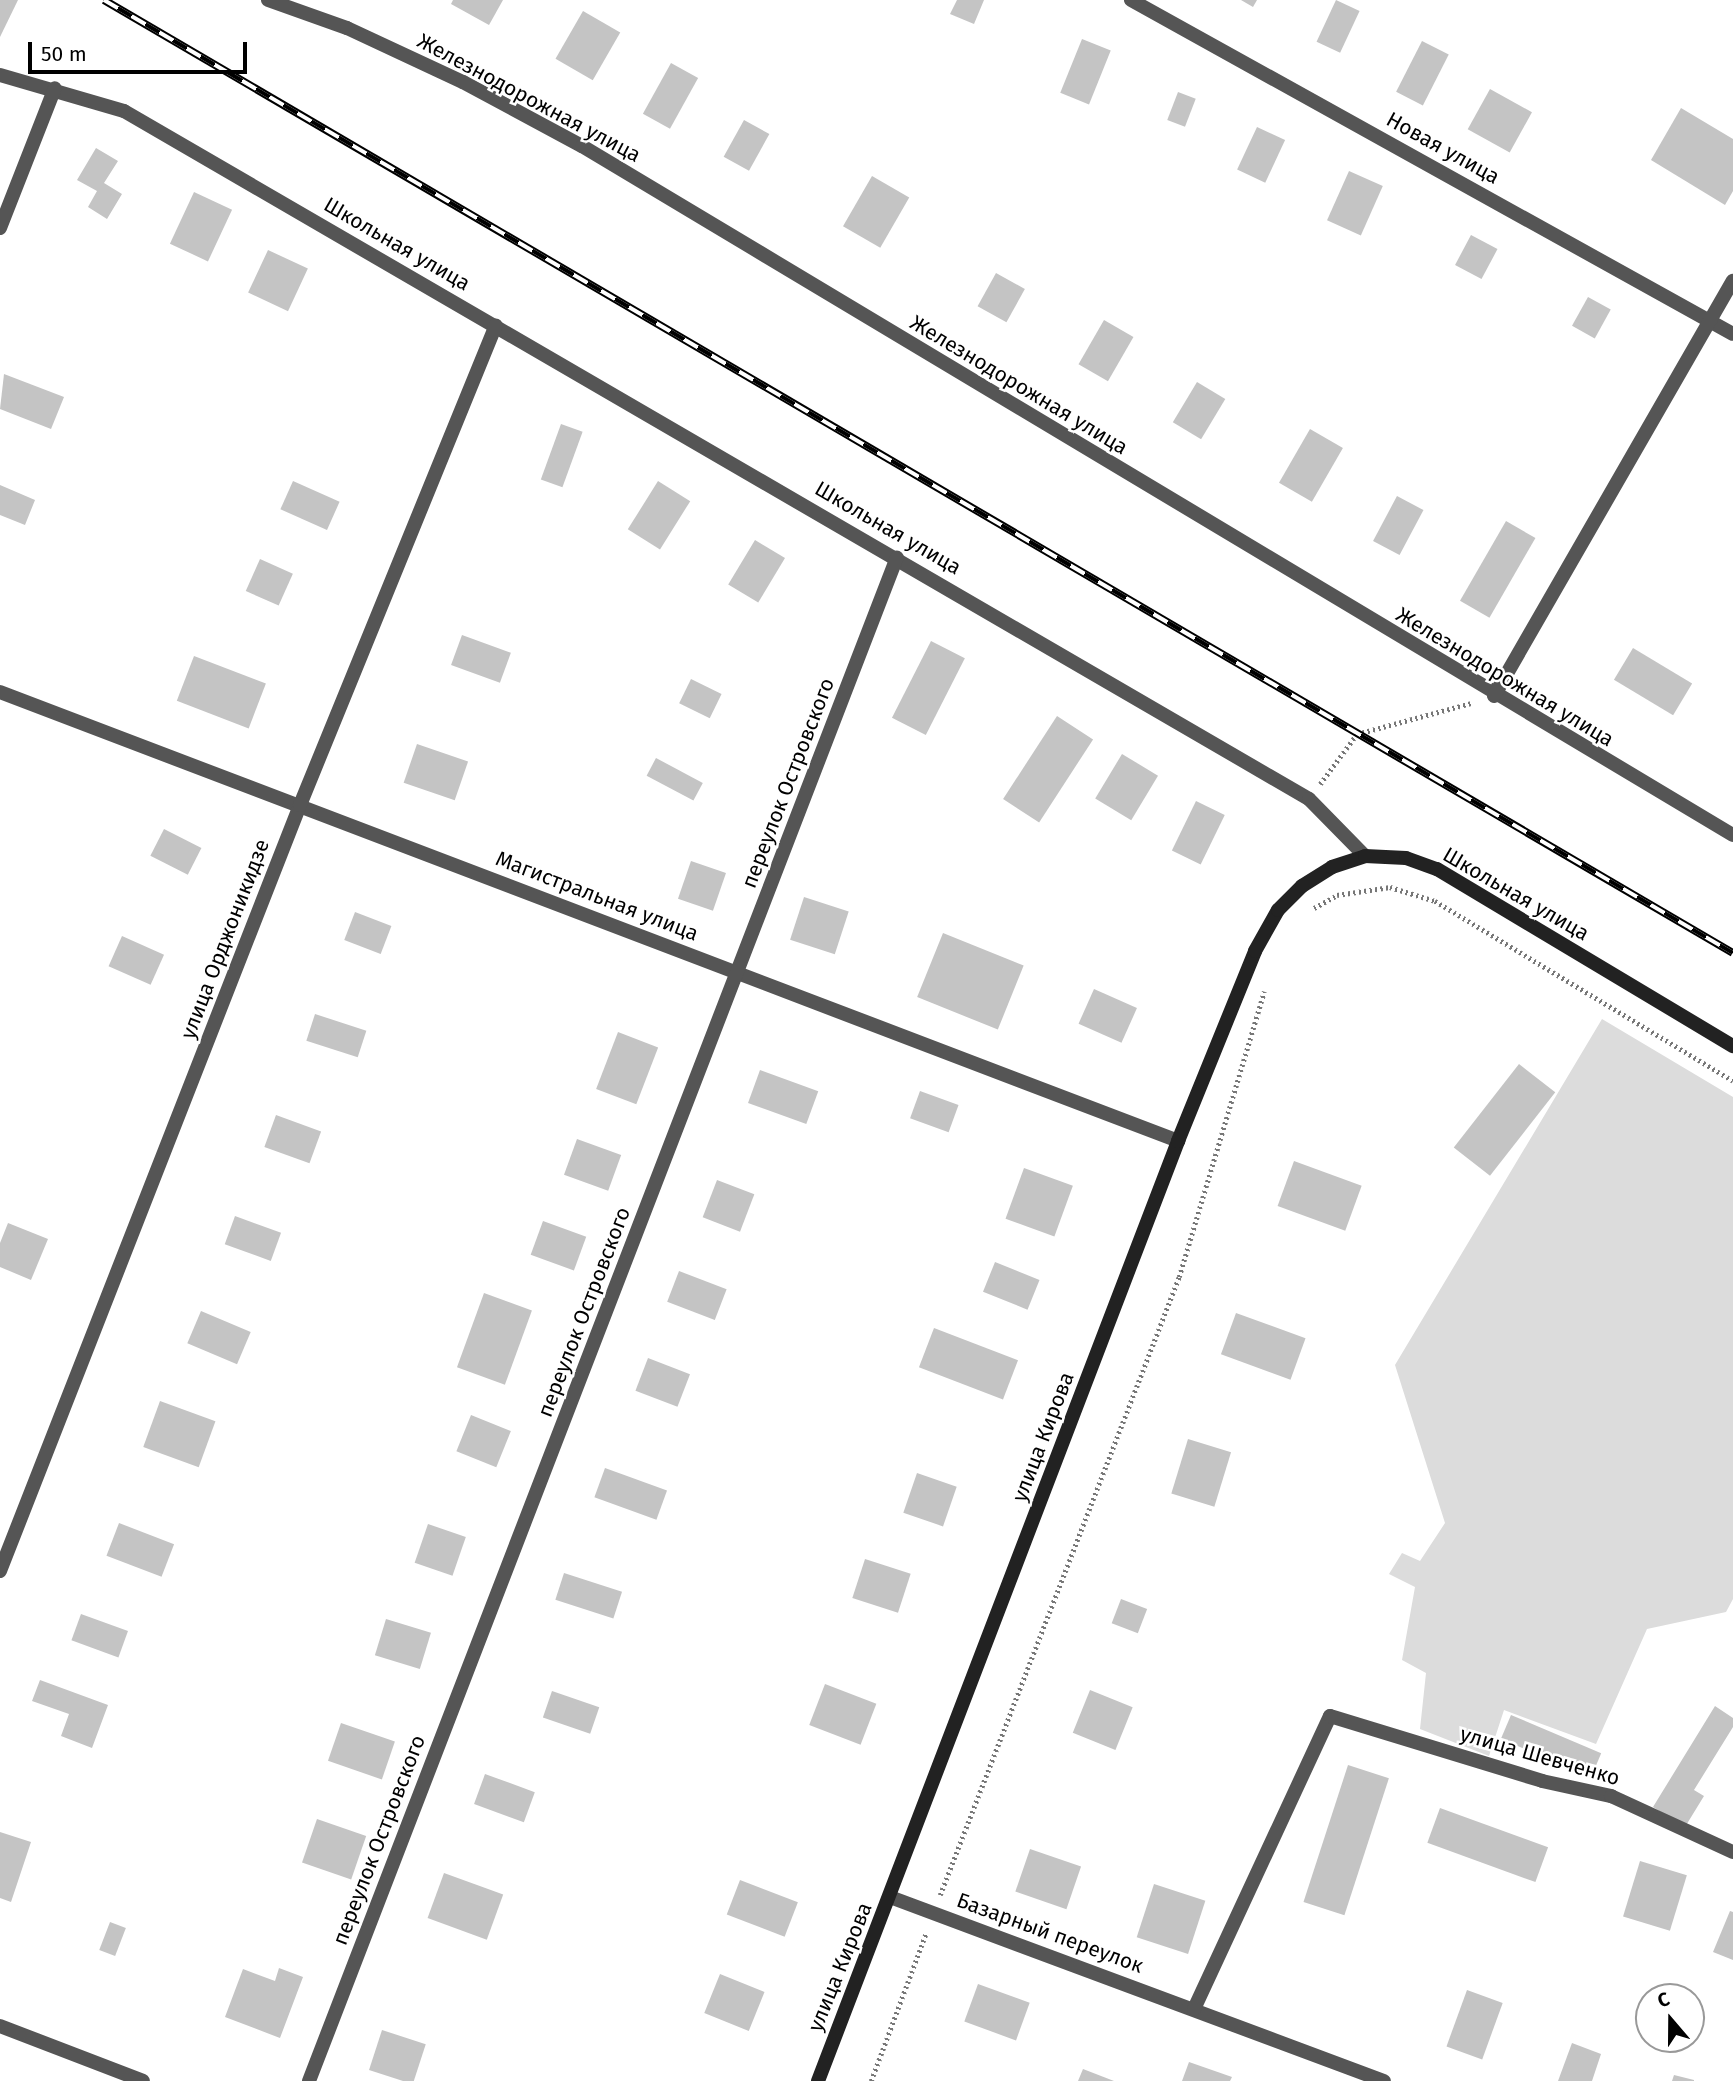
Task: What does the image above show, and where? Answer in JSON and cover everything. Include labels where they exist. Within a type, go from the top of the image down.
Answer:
[{"type":"main road","name":"Школьная улица","points":[[1365,856],[1406,858],[1437,869],[1733,1046]]},
{"type":"main road","name":"улица Кирова","points":[[818,2081],[1178,1141],[1255,951],[1278,910],[1312,880],[1365,856]]},
{"type":"street","name":"Железнодорожная улица","points":[[268,0],[347,28],[417,60],[582,146],[1494,696],[1733,835]]},
{"type":"street","name":"Новая улица","points":[[1132,0],[1733,334]]},
{"type":"street","name":"Школьная улица","points":[[0,75],[55,88],[124,111],[897,557],[1309,799],[1365,856]]},
{"type":"street","points":[[0,228],[55,88]]},
{"type":"street","points":[[1494,696],[1733,281]]},
{"type":"street","name":"улица Орджоникидзе","points":[[0,1571],[300,804],[496,326]]},
{"type":"street","name":"переулок Островского","points":[[309,2081],[897,557]]},
{"type":"street","name":"Магистральная улица","points":[[0,692],[300,804],[1178,1141]]},
{"type":"street","name":"улица Шевченко","points":[[1194,2009],[1330,1716],[1542,1781],[1611,1796],[1733,1852]]},
{"type":"street","name":"Базарный переулок","points":[[890,1896],[1384,2081]]},
{"type":"street","points":[[0,2026],[143,2081]]},
{"type":"path","points":[[1309,799],[1357,734],[1494,696]]},
{"type":"path","points":[[1306,914],[1337,895],[1390,887],[1435,901],[1733,1081]]},
{"type":"path","points":[[871,2081],[1179,1277],[1266,987]]},
{"type":"shaded area","points":[[1602,1019],[1733,1097],[1733,1599],[1726,1612],[1647,1629],[1596,1744],[1504,1710],[1489,1756],[1420,1729],[1426,1673],[1402,1660],[1415,1587],[1389,1574],[1402,1553],[1420,1561],[1445,1523],[1395,1365]]},
{"type":"building","points":[[0,0],[18,0],[0,37]]},
{"type":"building","points":[[453,0],[503,0],[489,25],[451,4]]},
{"type":"building","points":[[957,0],[984,0],[974,24],[950,14]]},
{"type":"building","points":[[1241,0],[1257,0],[1253,7]]},
{"type":"building","points":[[1336,0],[1360,11],[1340,53],[1317,42]]},
{"type":"building","points":[[583,11],[620,32],[593,80],[556,59]]},
{"type":"building","points":[[1082,39],[1111,51],[1089,104],[1060,93]]},
{"type":"building","points":[[1422,41],[1449,55],[1423,105],[1396,92]]},
{"type":"building","points":[[671,63],[698,78],[670,129],[643,114]]},
{"type":"building","points":[[1490,89],[1532,112],[1510,153],[1468,129]]},
{"type":"building","points":[[1178,92],[1196,99],[1185,127],[1167,120]]},
{"type":"building","points":[[1681,108],[1733,139],[1733,191],[1725,205],[1651,160]]},
{"type":"building","points":[[744,120],[769,134],[749,171],[724,157]]},
{"type":"building","points":[[1257,127],[1285,140],[1265,183],[1237,170]]},
{"type":"building","points":[[96,148],[118,161],[104,183],[122,194],[107,219],[88,207],[97,191],[77,180]]},
{"type":"building","points":[[1349,171],[1383,186],[1361,235],[1327,220]]},
{"type":"building","points":[[872,176],[909,198],[880,248],[843,226]]},
{"type":"building","points":[[194,192],[232,210],[208,261],[170,244]]},
{"type":"building","points":[[1471,235],[1497,249],[1482,279],[1455,265]]},
{"type":"building","points":[[268,250],[308,269],[288,311],[248,293]]},
{"type":"building","points":[[996,273],[1025,289],[1006,322],[978,306]]},
{"type":"building","points":[[1588,297],[1611,310],[1595,338],[1572,326]]},
{"type":"building","points":[[1104,320],[1133,337],[1108,381],[1078,364]]},
{"type":"building","points":[[4,374],[64,397],[51,429],[0,409]]},
{"type":"building","points":[[1197,382],[1225,399],[1201,439],[1173,422]]},
{"type":"building","points":[[561,424],[583,432],[562,487],[541,479]]},
{"type":"building","points":[[1310,429],[1343,448],[1312,502],[1279,483]]},
{"type":"building","points":[[293,481],[340,502],[327,530],[280,509]]},
{"type":"building","points":[[658,481],[690,501],[660,549],[628,529]]},
{"type":"building","points":[[0,485],[35,500],[25,525],[0,515]]},
{"type":"building","points":[[1397,496],[1423,510],[1400,555],[1373,541]]},
{"type":"building","points":[[1506,521],[1535,538],[1489,618],[1460,601]]},
{"type":"building","points":[[755,540],[785,558],[758,603],[728,585]]},
{"type":"building","points":[[260,559],[293,574],[279,606],[246,591]]},
{"type":"building","points":[[462,635],[511,653],[500,683],[451,665]]},
{"type":"building","points":[[931,641],[965,658],[926,735],[892,718]]},
{"type":"building","points":[[1633,648],[1692,684],[1673,715],[1614,680]]},
{"type":"building","points":[[194,656],[266,684],[249,728],[177,701]]},
{"type":"building","points":[[691,679],[722,694],[710,718],[679,703]]},
{"type":"building","points":[[1057,716],[1093,739],[1039,822],[1003,799]]},
{"type":"building","points":[[417,744],[468,762],[455,800],[404,783]]},
{"type":"building","points":[[1122,754],[1158,776],[1131,820],[1095,799]]},
{"type":"building","points":[[656,758],[703,783],[693,801],[647,776]]},
{"type":"building","points":[[1196,801],[1225,815],[1201,864],[1172,850]]},
{"type":"building","points":[[164,829],[201,848],[188,875],[150,856]]},
{"type":"building","points":[[691,861],[726,873],[713,911],[678,899]]},
{"type":"building","points":[[804,897],[849,912],[835,954],[790,940]]},
{"type":"building","points":[[355,912],[391,926],[381,954],[344,940]]},
{"type":"building","points":[[943,933],[1024,966],[998,1030],[917,997]]},
{"type":"building","points":[[122,936],[164,955],[151,985],[109,966]]},
{"type":"building","points":[[1094,989],[1137,1008],[1121,1043],[1079,1024]]},
{"type":"building","points":[[315,1014],[366,1031],[358,1057],[306,1041]]},
{"type":"building","points":[[618,1032],[658,1047],[636,1104],[596,1089]]},
{"type":"building","points":[[1519,1064],[1555,1092],[1490,1176],[1454,1148]]},
{"type":"building","points":[[760,1070],[818,1091],[806,1124],[748,1103]]},
{"type":"building","points":[[920,1091],[959,1105],[949,1132],[910,1118]]},
{"type":"building","points":[[276,1115],[321,1131],[309,1163],[264,1147]]},
{"type":"building","points":[[577,1139],[621,1155],[608,1191],[564,1175]]},
{"type":"building","points":[[1294,1161],[1362,1186],[1345,1231],[1278,1206]]},
{"type":"building","points":[[1024,1168],[1073,1186],[1054,1237],[1006,1219]]},
{"type":"building","points":[[717,1180],[754,1194],[740,1232],[703,1217]]},
{"type":"building","points":[[235,1216],[281,1233],[271,1261],[225,1244]]},
{"type":"building","points":[[543,1221],[586,1237],[574,1271],[531,1255]]},
{"type":"building","points":[[8,1223],[48,1239],[31,1280],[0,1267],[0,1243]]},
{"type":"building","points":[[995,1262],[1040,1280],[1028,1310],[983,1292]]},
{"type":"building","points":[[679,1271],[727,1289],[715,1320],[667,1302]]},
{"type":"building","points":[[484,1293],[532,1310],[505,1385],[457,1367]]},
{"type":"building","points":[[201,1311],[251,1332],[237,1364],[187,1343]]},
{"type":"building","points":[[1236,1313],[1306,1338],[1290,1380],[1221,1354]]},
{"type":"building","points":[[934,1328],[1018,1360],[1003,1399],[919,1367]]},
{"type":"building","points":[[648,1358],[690,1374],[677,1407],[635,1391]]},
{"type":"building","points":[[160,1401],[215,1421],[199,1467],[143,1447]]},
{"type":"building","points":[[471,1415],[511,1431],[496,1467],[456,1451]]},
{"type":"building","points":[[1188,1439],[1231,1452],[1214,1507],[1171,1494]]},
{"type":"building","points":[[605,1468],[667,1491],[656,1520],[594,1497]]},
{"type":"building","points":[[917,1473],[957,1487],[943,1526],[903,1513]]},
{"type":"building","points":[[119,1523],[174,1544],[162,1577],[106,1556]]},
{"type":"building","points":[[428,1524],[466,1537],[452,1576],[415,1563]]},
{"type":"building","points":[[865,1559],[911,1574],[898,1613],[852,1598]]},
{"type":"building","points":[[564,1573],[622,1592],[613,1618],[555,1600]]},
{"type":"building","points":[[1121,1599],[1147,1609],[1138,1633],[1112,1623]]},
{"type":"building","points":[[81,1614],[128,1631],[118,1657],[71,1640]]},
{"type":"building","points":[[386,1619],[431,1633],[420,1669],[375,1655]]},
{"type":"building","points":[[40,1680],[108,1705],[92,1748],[61,1736],[69,1714],[32,1701]]},
{"type":"building","points":[[825,1684],[876,1704],[861,1745],[809,1725]]},
{"type":"building","points":[[1090,1690],[1133,1707],[1115,1750],[1073,1733]]},
{"type":"building","points":[[552,1691],[599,1707],[590,1734],[543,1717]]},
{"type":"building","points":[[1715,1706],[1733,1718],[1733,1727],[1694,1790],[1704,1796],[1685,1827],[1653,1807]]},
{"type":"building","points":[[1511,1715],[1601,1753],[1591,1777],[1501,1739]]},
{"type":"building","points":[[341,1723],[395,1742],[382,1779],[328,1761]]},
{"type":"building","points":[[1348,1765],[1389,1778],[1344,1915],[1304,1902]]},
{"type":"building","points":[[485,1774],[535,1792],[524,1822],[474,1804]]},
{"type":"building","points":[[1440,1808],[1548,1847],[1535,1882],[1427,1843]]},
{"type":"building","points":[[317,1819],[366,1836],[351,1879],[302,1862]]},
{"type":"building","points":[[0,1832],[31,1842],[11,1902],[0,1898]]},
{"type":"building","points":[[1030,1849],[1081,1867],[1066,1909],[1015,1892]]},
{"type":"building","points":[[1640,1861],[1687,1875],[1670,1931],[1623,1916]]},
{"type":"building","points":[[444,1873],[503,1895],[487,1940],[428,1918]]},
{"type":"building","points":[[740,1880],[798,1902],[785,1937],[727,1915]]},
{"type":"building","points":[[1154,1884],[1205,1901],[1188,1954],[1137,1937]]},
{"type":"building","points":[[1730,1911],[1733,1912],[1733,1960],[1713,1952]]},
{"type":"building","points":[[110,1922],[126,1928],[115,1956],[99,1950]]},
{"type":"building","points":[[279,1968],[303,1977],[280,2038],[225,2017],[243,1969],[275,1981]]},
{"type":"building","points":[[720,1974],[765,1992],[749,2031],[704,2013]]},
{"type":"building","points":[[978,1984],[1030,2003],[1016,2040],[964,2022]]},
{"type":"building","points":[[1467,1990],[1503,2003],[1482,2059],[1446,2046]]},
{"type":"building","points":[[382,2030],[426,2044],[414,2081],[403,2081],[369,2070]]},
{"type":"building","points":[[1572,2043],[1601,2054],[1592,2081],[1558,2081]]},
{"type":"building","points":[[1189,2062],[1232,2077],[1230,2081],[1182,2081]]},
{"type":"building","points":[[1083,2069],[1114,2081],[1078,2081]]},
{"type":"building","points":[[1674,2075],[1694,2080],[1694,2081],[1672,2081]]},
{"type":"railway","points":[[104,0],[1733,953]]}]
